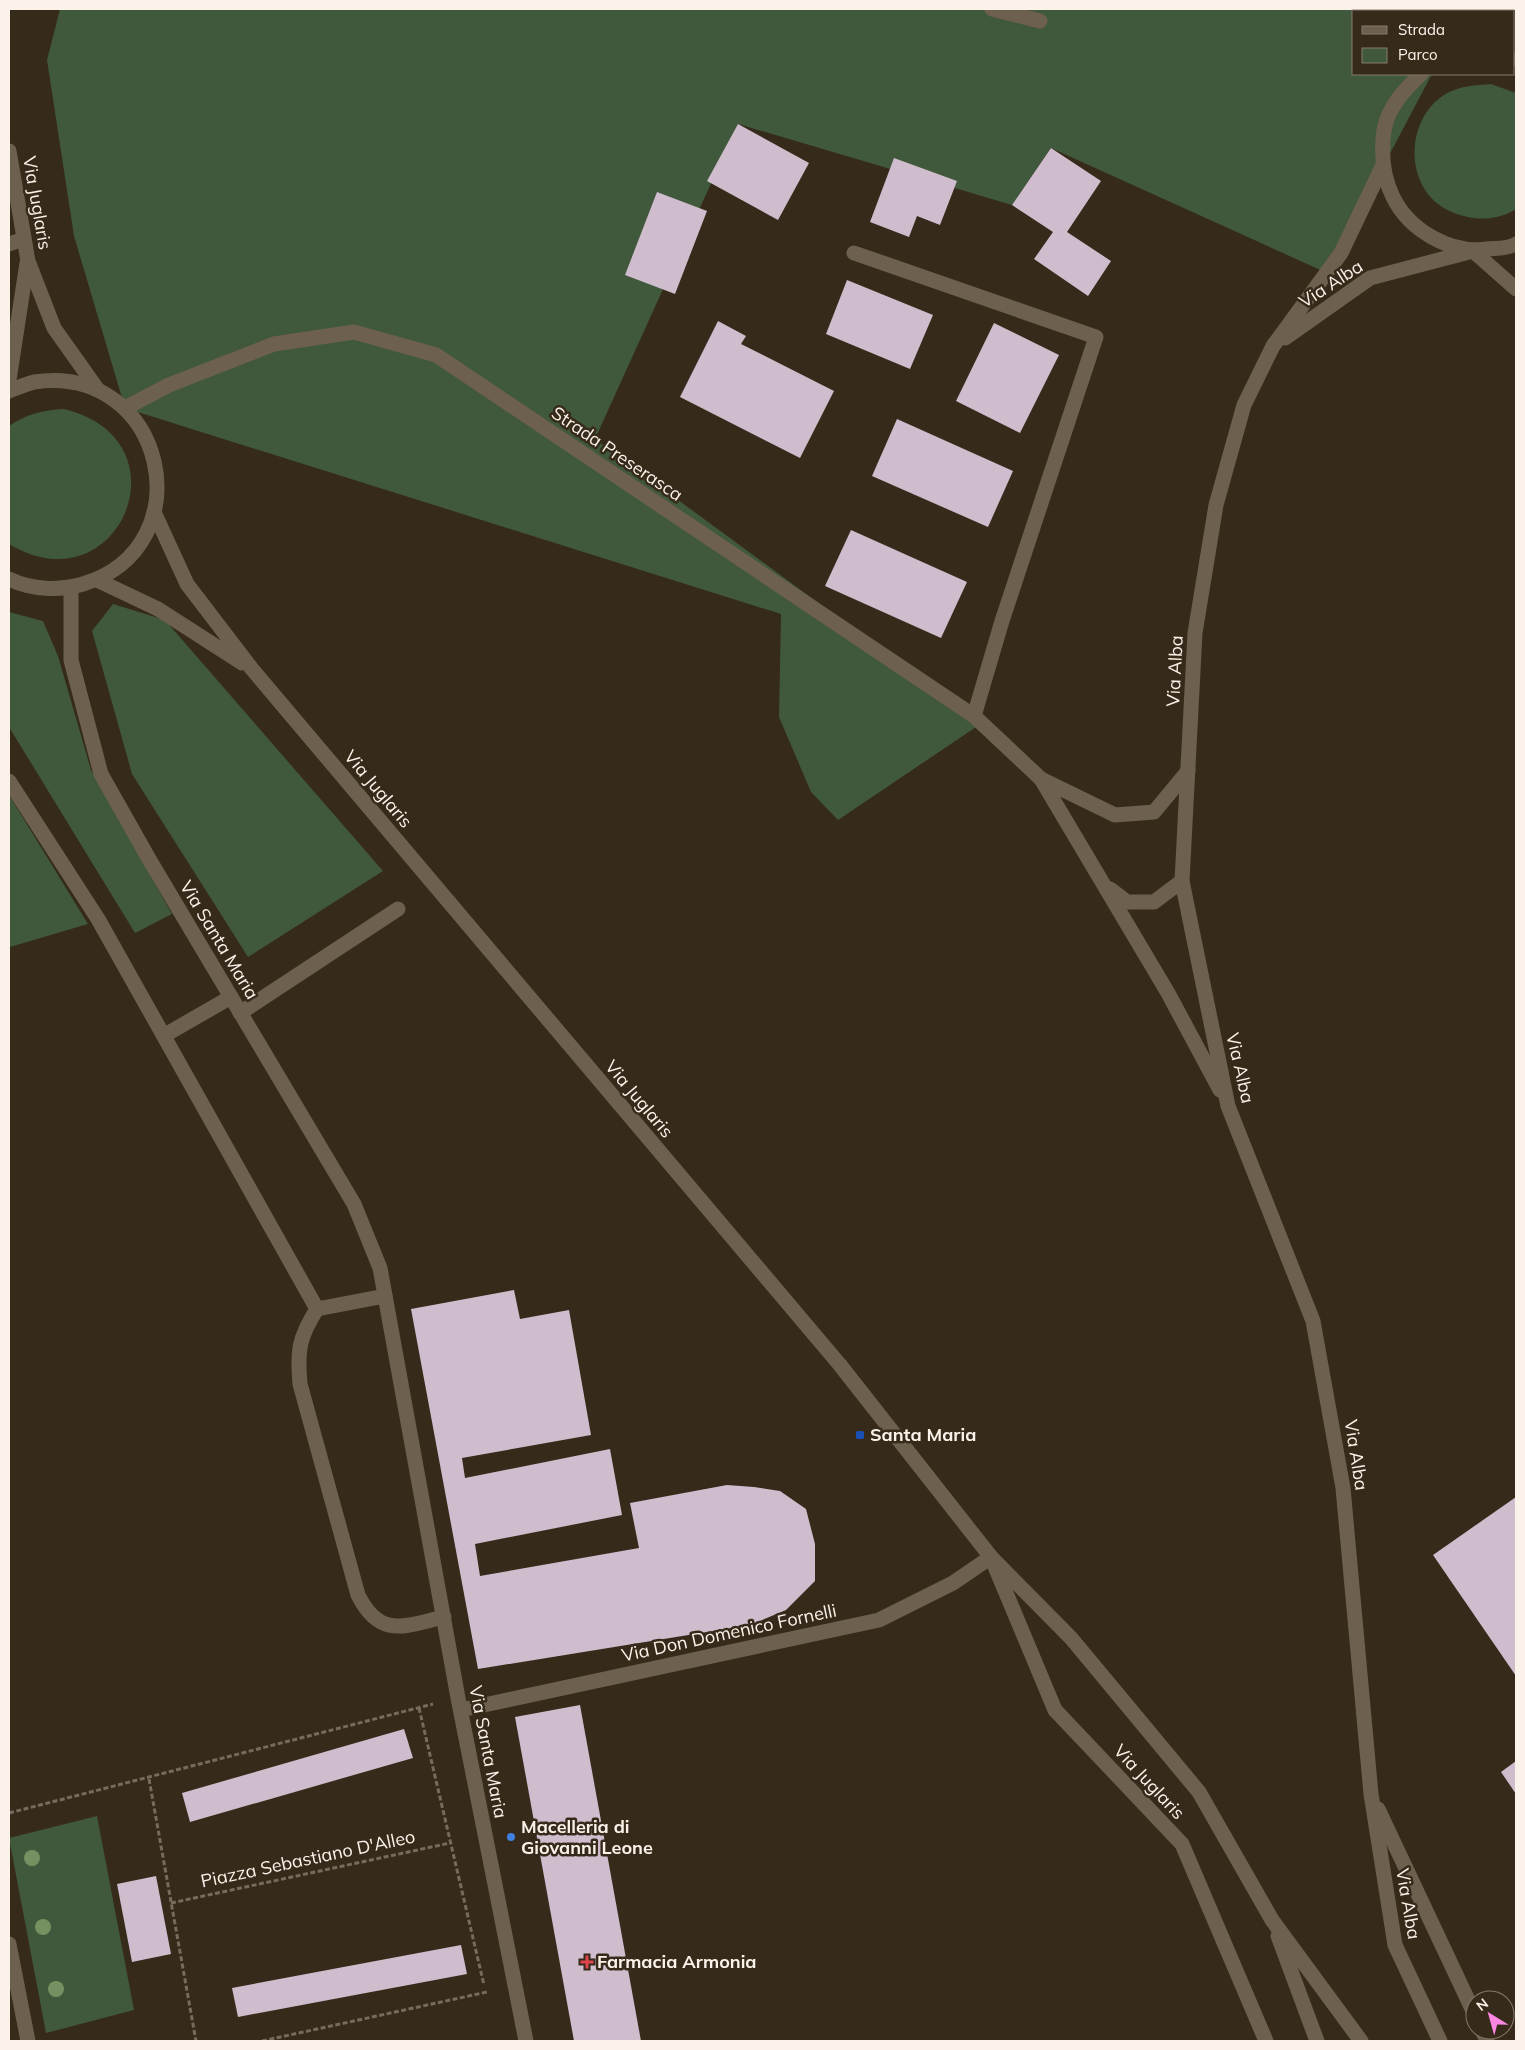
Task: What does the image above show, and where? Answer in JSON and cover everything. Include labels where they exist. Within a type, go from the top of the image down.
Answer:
[{"type":"street","points":[[992,9],[1040,21]]},
{"type":"street","points":[[1420,75],[1400,94],[1384,128],[1383,165],[1393,197],[1413,224],[1440,242],[1473,251],[1516,289]]},
{"type":"street","name":"Via Juglaris","points":[[9,151],[28,262],[54,328],[98,390]]},
{"type":"street","name":"Via Alba","points":[[1383,165],[1341,253],[1273,346],[1244,405],[1216,505],[1195,633],[1182,881],[1228,1106],[1313,1322],[1343,1488],[1371,1794],[1395,1945],[1440,2041]]},
{"type":"street","points":[[9,244],[24,239]]},
{"type":"street","name":"Via Alba","points":[[1273,346],[1370,278],[1473,251],[1516,244]]},
{"type":"street","points":[[854,253],[1096,337],[1002,621],[974,716]]},
{"type":"street","name":"Via Juglaris","points":[[9,380],[28,262]]},
{"type":"street","name":"Strada Preserasca","points":[[125,408],[168,385],[274,344],[354,332],[436,355],[974,716],[1041,779],[1168,993],[1228,1106]]},
{"type":"street","points":[[9,391],[33,382],[69,382],[98,390],[125,408],[141,428],[152,449],[158,476],[154,512],[143,539],[124,562],[97,580],[71,587],[44,589],[9,579]]},
{"type":"street","name":"Via Juglaris","points":[[154,512],[187,584],[252,669],[840,1365],[991,1557],[1072,1638],[1199,1792],[1272,1920],[1361,2041]]},
{"type":"street","name":"Via Juglaris","points":[[97,580],[158,609],[252,669]]},
{"type":"street","name":"Via Santa Maria","points":[[71,587],[71,660],[101,774],[354,1204],[380,1268],[459,1704],[526,2041]]},
{"type":"street","name":"Strada Preserasca","points":[[1041,779],[1115,815],[1154,812],[1188,771]]},
{"type":"street","points":[[9,781],[98,919],[318,1309]]},
{"type":"street","name":"Strada Preserasca","points":[[1103,884],[1126,902],[1154,902],[1182,881]]},
{"type":"street","points":[[240,1013],[398,909]]},
{"type":"street","points":[[165,1035],[231,997]]},
{"type":"street","points":[[385,1296],[318,1309],[300,1341],[297,1359],[300,1384],[358,1595],[366,1611],[377,1621],[396,1628],[444,1617]]},
{"type":"street","name":"Via Juglaris","points":[[991,1557],[1055,1710],[1182,1844],[1266,2041]]},
{"type":"street","name":"Via Don Domenico Fornelli","points":[[459,1704],[879,1620],[953,1583],[991,1557]]},
{"type":"street","name":"Via Alba","points":[[1371,1794],[1465,1994]]},
{"type":"street","name":"Via Juglaris","points":[[1272,1920],[1316,2041]]},
{"type":"street","points":[[9,1944],[25,2041]]},
{"type":"path","points":[[9,1813],[419,1708],[459,1704]]},
{"type":"path","points":[[419,1708],[486,1992]]},
{"type":"path","points":[[149,1778],[196,2041]]},
{"type":"path","name":"Piazza Sebastiano D'Alleo","points":[[171,1903],[450,1842]]},
{"type":"path","points":[[262,2041],[515,1986]]},
{"type":"green space","points":[[60,9],[1466,9],[1352,10],[1352,75],[1431,75],[1327,273],[1051,148],[1012,205],[738,124],[595,439],[982,723],[838,820],[811,792],[779,717],[781,614],[125,408],[74,236],[47,60]]},
{"type":"green space","points":[[1491,84],[1516,93],[1516,209],[1496,217],[1473,218],[1459,215],[1446,209],[1427,193],[1415,164],[1417,132],[1423,118],[1432,105],[1444,95],[1461,88]]},
{"type":"green space","points":[[64,409],[103,426],[124,452],[131,483],[125,513],[108,538],[81,555],[48,558],[9,544],[9,426],[35,413]]},
{"type":"green space","points":[[113,604],[165,620],[383,871],[248,957],[132,774],[92,631]]},
{"type":"green space","points":[[9,612],[43,621],[58,656],[91,770],[172,914],[135,933],[9,727]]},
{"type":"green space","points":[[9,795],[88,924],[10,947],[9,942]]},
{"type":"green space","points":[[97,1816],[134,2010],[46,2033],[9,1838]]},
{"type":"building","points":[[738,124],[809,163],[778,220],[707,181]]},
{"type":"building","points":[[1051,148],[1101,181],[1067,232],[1111,261],[1088,296],[1034,259],[1053,232],[1012,205]]},
{"type":"building","points":[[894,158],[957,181],[940,225],[917,216],[909,237],[870,222]]},
{"type":"building","points":[[657,192],[707,211],[675,294],[625,275]]},
{"type":"building","points":[[847,280],[933,315],[910,369],[826,334]]},
{"type":"building","points":[[718,321],[746,336],[741,344],[834,391],[800,458],[680,397]]},
{"type":"building","points":[[994,323],[1059,355],[1020,433],[956,401]]},
{"type":"building","points":[[897,419],[1013,471],[988,527],[872,476]]},
{"type":"building","points":[[851,530],[967,582],[941,638],[825,586]]},
{"type":"building","points":[[514,1290],[520,1319],[569,1310],[591,1435],[462,1458],[465,1478],[610,1449],[622,1515],[475,1544],[480,1576],[639,1548],[630,1503],[727,1485],[754,1487],[780,1491],[806,1509],[815,1544],[815,1581],[786,1610],[750,1625],[478,1669],[411,1309]]},
{"type":"building","points":[[1516,1497],[1516,1676],[1433,1555]]},
{"type":"building","points":[[580,1705],[641,2041],[574,2041],[515,1717]]},
{"type":"building","points":[[404,1729],[413,1758],[190,1822],[182,1793]]},
{"type":"building","points":[[1516,1761],[1516,1794],[1501,1772]]},
{"type":"building","points":[[156,1876],[171,1954],[132,1962],[117,1884]]},
{"type":"building","points":[[461,1945],[467,1974],[238,2017],[232,1988]]},
{"type":"place","name":"Santa Maria","points":[[860,1435]]},
{"type":"place","name":"Macelleria di Giovanni Leone","points":[[511,1837]]},
{"type":"place","name":"Farmacia Armonia","points":[[587,1962]]}]
